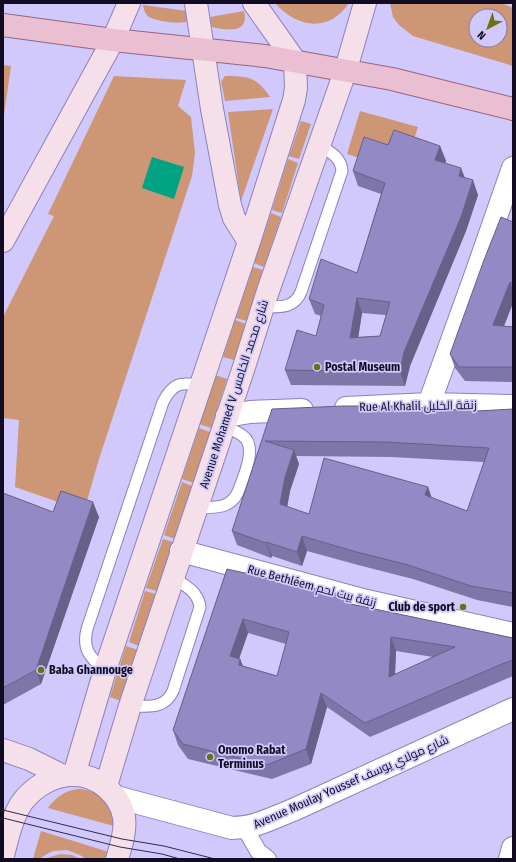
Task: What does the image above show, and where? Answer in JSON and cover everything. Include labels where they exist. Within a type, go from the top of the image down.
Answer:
[{"type":"main road","points":[[3,241],[113,40],[129,3]]},
{"type":"main road","points":[[196,3],[230,205],[234,218],[249,242]]},
{"type":"main road","points":[[69,775],[249,242],[294,100],[296,81],[295,61],[254,3]]},
{"type":"main road","name":"Avenue Mohamed V شارع محمد الخامس","points":[[111,792],[130,706],[263,308],[346,70],[365,3]]},
{"type":"main road","points":[[3,26],[113,40],[203,48],[265,56],[408,82],[513,109]]},
{"type":"main road","points":[[3,750],[69,775],[85,776],[96,780],[111,792],[124,817],[124,827],[117,859]]},
{"type":"main road","points":[[3,855],[17,810],[24,800],[43,784],[69,775]]},
{"type":"street","points":[[429,404],[478,271],[513,168]]},
{"type":"street","name":"Rue Al Khalil زنقة الخليل","points":[[225,421],[250,412],[429,404],[513,406]]},
{"type":"street","name":"Rue Bethléem زنقة بيت لحم","points":[[181,551],[367,601],[513,634]]},
{"type":"street","name":"Avenue Moulay Youssef شارع مولاي يوسف","points":[[111,792],[232,828],[246,828],[260,824],[293,810],[513,709]]},
{"type":"street","points":[[246,828],[258,850],[268,859]]},
{"type":"street","points":[[510,859],[513,848]]},
{"type":"lane","points":[[263,308],[284,307],[290,305],[299,298],[302,292],[342,171],[338,158],[319,145]]},
{"type":"lane","points":[[105,670],[93,661],[87,649],[85,636],[89,622],[163,402],[171,389],[177,385],[183,383],[200,384]]},
{"type":"lane","points":[[196,508],[226,505],[236,498],[250,455],[250,446],[243,435],[225,421]]},
{"type":"lane","points":[[130,706],[160,705],[171,696],[176,684],[200,607],[194,592],[172,577]]},
{"type":"shaded area","points":[[275,3],[349,3],[341,13],[332,19],[323,23],[313,24],[293,18]]},
{"type":"shaded area","points":[[390,3],[502,3],[513,8],[513,66],[413,36],[399,25],[393,17]]},
{"type":"shaded area","points":[[143,5],[187,11],[188,21],[175,23],[149,17],[144,10]]},
{"type":"shaded area","points":[[244,11],[245,19],[240,27],[229,30],[212,27],[210,17]]},
{"type":"shaded area","points":[[3,65],[11,66],[3,122]]},
{"type":"shaded area","points":[[114,76],[186,80],[178,106],[191,117],[195,153],[192,176],[99,459],[84,511],[15,487],[19,420],[3,418],[3,317],[54,216],[48,214]]},
{"type":"shaded area","points":[[225,76],[240,76],[251,79],[260,85],[270,97],[225,101],[221,82]]},
{"type":"shaded area","points":[[273,109],[241,201],[228,112]]},
{"type":"shaded area","points":[[360,111],[418,127],[411,148],[366,160],[347,154]]},
{"type":"shaded area","points":[[301,121],[311,124],[299,159],[289,156]]},
{"type":"shaded area","points":[[152,157],[184,167],[174,199],[142,188]]},
{"type":"shaded area","points":[[288,159],[298,163],[282,213],[272,210]]},
{"type":"shaded area","points":[[271,213],[281,217],[264,267],[254,263]]},
{"type":"shaded area","points":[[253,267],[263,270],[247,321],[236,318]]},
{"type":"shaded area","points":[[235,320],[246,324],[234,360],[223,357]]},
{"type":"shaded area","points":[[215,375],[227,379],[211,428],[199,424]]},
{"type":"shaded area","points":[[199,428],[210,432],[194,483],[182,479]]},
{"type":"shaded area","points":[[182,482],[192,486],[175,539],[164,535]]},
{"type":"shaded area","points":[[163,539],[173,542],[157,591],[146,588]]},
{"type":"shaded area","points":[[145,591],[156,594],[139,646],[129,642]]},
{"type":"shaded area","points":[[126,646],[138,650],[121,701],[110,697]]},
{"type":"shaded area","points":[[78,789],[93,792],[104,800],[111,812],[114,826],[48,808],[61,795]]},
{"type":"shaded area","points":[[41,831],[109,852],[107,859],[86,859],[67,850],[53,851],[39,859],[33,859]]},
{"type":"shaded area","points":[[60,854],[72,855],[80,859],[44,859]]},
{"type":"building","points":[[394,130],[440,146],[435,160],[461,168],[459,176],[473,180],[461,217],[404,352],[400,372],[285,370],[297,330],[316,336],[324,305],[309,299],[321,259],[357,273],[385,183],[353,171],[364,137],[388,145]],"holes":[[[357,298],[390,302],[380,336],[350,338]]]},
{"type":"building","points":[[501,217],[513,222],[513,283],[510,282],[493,325],[513,327],[513,367],[459,367],[450,354]]},
{"type":"building","points":[[343,406],[394,406],[477,411],[513,409],[513,593],[471,586],[408,565],[302,536],[297,552],[232,531],[272,409]],"holes":[[[265,441],[386,442],[489,448],[467,511],[425,495],[428,487],[324,458],[309,514],[280,504],[285,477],[294,450]]]},
{"type":"building","points":[[61,491],[93,502],[36,670],[3,688],[3,493],[53,512]]},
{"type":"building","points":[[227,569],[348,596],[346,603],[513,638],[513,660],[365,723],[321,693],[306,749],[267,765],[183,744],[173,730]],"holes":[[[243,619],[289,632],[277,676],[239,665],[240,659],[230,656]],[[391,637],[455,647],[389,677]]]},
{"type":"tram line","points":[[3,810],[122,839],[164,846],[215,859]]},
{"type":"tram line","points":[[3,818],[120,847],[162,854],[180,859]]},
{"type":"place","name":"Postal Museum","points":[[317,367]]},
{"type":"place","name":"Club de sport","points":[[463,607]]},
{"type":"place","name":"Baba Ghannouge","points":[[41,670]]},
{"type":"place","name":"Onomo Rabat Terminus","points":[[210,757]]}]
